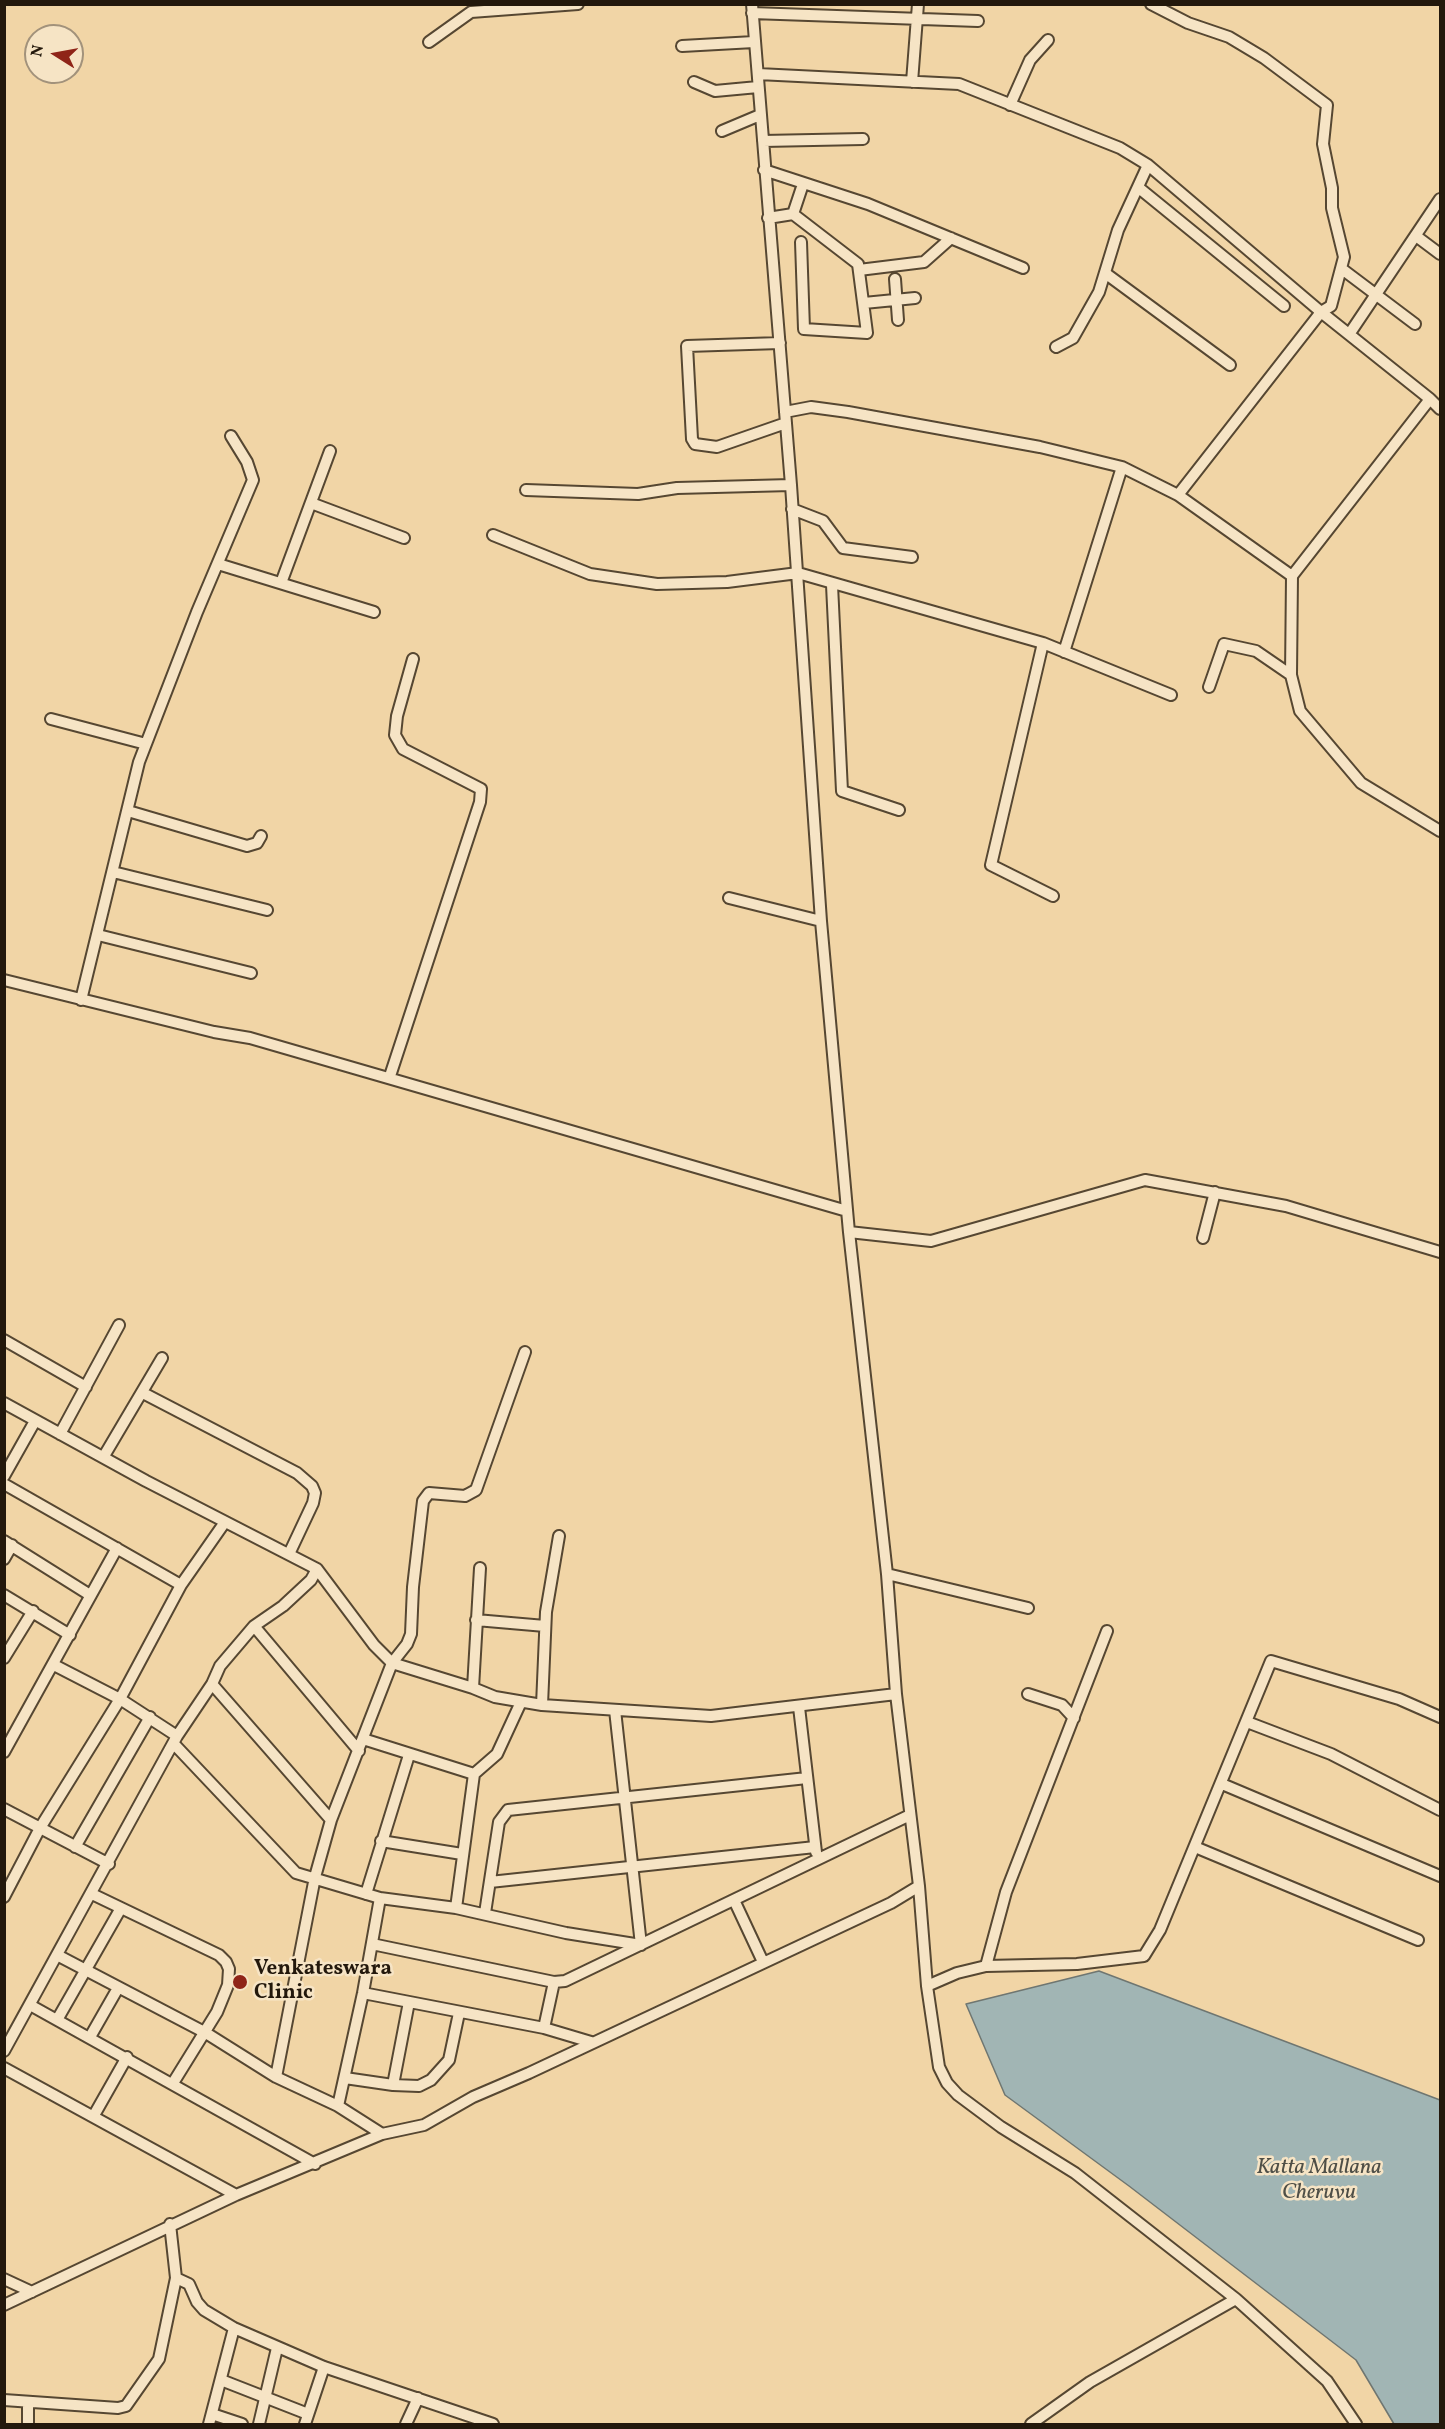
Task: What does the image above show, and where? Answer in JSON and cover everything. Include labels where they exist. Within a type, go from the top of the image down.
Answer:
[{"type":"street","points":[[429,42],[472,8],[578,4]]},
{"type":"street","points":[[912,82],[918,4]]},
{"type":"street","points":[[1158,6],[1188,23],[1229,37],[1264,58],[1327,105],[1323,144],[1332,188],[1332,208],[1344,257],[1331,306],[1321,312],[1179,495]]},
{"type":"street","points":[[978,21],[836,10],[752,9],[798,573],[820,921],[849,1232],[887,1574],[896,1694],[919,1886],[927,1986],[939,2067],[947,2084],[958,2095],[1001,2127],[1075,2173],[1236,2299],[1327,2380],[1356,2424]]},
{"type":"street","points":[[1010,105],[1030,60],[1048,40]]},
{"type":"street","points":[[682,45],[754,42]]},
{"type":"street","points":[[758,74],[959,84],[1120,148],[1148,165],[1321,312],[1350,333],[1440,409]]},
{"type":"street","points":[[694,82],[715,91],[758,87]]},
{"type":"street","points":[[722,131],[760,115]]},
{"type":"street","points":[[763,141],[863,139]]},
{"type":"street","points":[[1056,347],[1073,338],[1099,292],[1118,230],[1148,165]]},
{"type":"street","points":[[764,170],[868,204],[1023,268]]},
{"type":"street","points":[[793,214],[803,184]]},
{"type":"street","points":[[1139,188],[1284,306]]},
{"type":"street","points":[[1350,333],[1440,199]]},
{"type":"street","points":[[768,218],[793,214],[858,264],[867,333],[804,329],[801,242]]},
{"type":"street","points":[[1416,236],[1440,254]]},
{"type":"street","points":[[859,270],[924,262],[951,238]]},
{"type":"street","points":[[1342,269],[1415,324]]},
{"type":"street","points":[[1105,273],[1230,365]]},
{"type":"street","points":[[895,279],[898,320]]},
{"type":"street","points":[[864,303],[915,298]]},
{"type":"street","points":[[780,343],[687,346],[692,439],[695,444],[717,447],[811,407],[1040,447],[1122,467],[1179,495],[1292,576]]},
{"type":"street","points":[[1430,399],[1292,576],[1291,675],[1300,711],[1361,783],[1440,831]]},
{"type":"street","points":[[81,1000],[139,762],[253,480],[247,462],[231,436]]},
{"type":"street","points":[[281,584],[330,451]]},
{"type":"street","points":[[1064,652],[1122,467]]},
{"type":"street","points":[[526,490],[638,494],[677,488],[791,484]]},
{"type":"street","points":[[311,503],[404,538]]},
{"type":"street","points":[[792,509],[823,521],[843,548],[912,556]]},
{"type":"street","points":[[493,535],[590,574],[657,584],[727,582],[798,573],[832,585],[1043,643],[1171,695]]},
{"type":"street","points":[[218,564],[374,612]]},
{"type":"street","points":[[832,585],[842,790],[898,810]]},
{"type":"street","points":[[1043,643],[991,865],[1053,896]]},
{"type":"street","points":[[1209,687],[1224,644],[1256,651],[1291,675]]},
{"type":"street","points":[[390,1076],[480,802],[481,789],[403,748],[395,735],[397,716],[413,659]]},
{"type":"street","points":[[51,719],[146,744]]},
{"type":"street","points":[[128,811],[247,846],[256,843],[261,836]]},
{"type":"street","points":[[113,872],[267,910]]},
{"type":"street","points":[[729,898],[820,921]]},
{"type":"street","points":[[98,935],[251,973]]},
{"type":"street","points":[[4,980],[250,1038],[390,1076],[847,1211]]},
{"type":"street","points":[[849,1232],[931,1241],[1144,1180],[1286,1206],[1440,1252]]},
{"type":"street","points":[[1203,1238],[1215,1192]]},
{"type":"street","points":[[60,1434],[119,1325]]},
{"type":"street","points":[[4,1340],[86,1387]]},
{"type":"street","points":[[276,2077],[315,1877],[331,1820],[392,1663],[407,1644],[411,1634],[413,1587],[425,1496],[434,1492],[465,1496],[476,1490],[525,1352]]},
{"type":"street","points":[[104,1456],[162,1358]]},
{"type":"street","points":[[143,1393],[297,1473],[312,1486],[315,1493],[313,1503],[289,1554]]},
{"type":"street","points":[[4,1403],[317,1569],[374,1645],[392,1663],[495,1697],[542,1705],[711,1716],[896,1694]]},
{"type":"street","points":[[4,1476],[35,1420]]},
{"type":"street","points":[[4,1484],[181,1585]]},
{"type":"street","points":[[4,1896],[40,1828],[120,1699],[181,1585],[225,1522]]},
{"type":"street","points":[[542,1705],[545,1626],[559,1536]]},
{"type":"street","points":[[4,1559],[8,1543],[90,1595]]},
{"type":"street","points":[[4,1752],[117,1548]]},
{"type":"street","points":[[473,1688],[480,1568]]},
{"type":"street","points":[[4,2051],[176,1740],[229,1653],[254,1626],[283,1606],[311,1580],[317,1569]]},
{"type":"street","points":[[887,1574],[1028,1608]]},
{"type":"street","points":[[4,1595],[70,1635]]},
{"type":"street","points":[[4,1658],[33,1611]]},
{"type":"street","points":[[476,1620],[545,1626]]},
{"type":"street","points":[[254,1626],[359,1751]]},
{"type":"street","points":[[986,1966],[1006,1892],[1107,1631]]},
{"type":"street","points":[[927,1986],[957,1973],[986,1966],[1077,1964],[1144,1956],[1160,1930],[1271,1661],[1400,1699],[1440,1717]]},
{"type":"street","points":[[54,1665],[150,1717],[176,1740],[289,1869],[380,1898],[485,1913],[566,1933],[641,1945]]},
{"type":"street","points":[[212,1684],[331,1820]]},
{"type":"street","points":[[1028,1694],[1062,1705],[1074,1718]]},
{"type":"street","points":[[456,1908],[474,1774],[497,1754],[521,1702]]},
{"type":"street","points":[[799,1707],[817,1860]]},
{"type":"street","points":[[615,1710],[641,1945]]},
{"type":"street","points":[[75,1847],[150,1717]]},
{"type":"street","points":[[1247,1722],[1331,1754],[1440,1810]]},
{"type":"street","points":[[363,1739],[474,1774]]},
{"type":"street","points":[[366,1894],[409,1755]]},
{"type":"street","points":[[485,1913],[499,1822],[508,1810],[807,1778]]},
{"type":"street","points":[[1222,1784],[1440,1875]]},
{"type":"street","points":[[4,1809],[109,1864]]},
{"type":"street","points":[[372,1944],[554,1982],[577,1978],[910,1815]]},
{"type":"street","points":[[381,1841],[462,1854]]},
{"type":"street","points":[[490,1882],[815,1846]]},
{"type":"street","points":[[1195,1847],[1418,1940]]},
{"type":"street","points":[[4,2305],[170,2224],[236,2195],[315,2164],[382,2134],[424,2125],[473,2097],[529,2073],[891,1903],[919,1886]]},
{"type":"street","points":[[92,1894],[219,1955],[226,1962],[229,1969],[228,1985],[206,2033],[173,2083]]},
{"type":"street","points":[[338,2106],[363,1993],[380,1898]]},
{"type":"street","points":[[734,1900],[763,1962]]},
{"type":"street","points":[[57,2020],[121,1908]]},
{"type":"street","points":[[57,1955],[206,2033],[276,2077],[338,2106],[382,2134]]},
{"type":"street","points":[[544,2028],[554,1982]]},
{"type":"street","points":[[90,2037],[118,1988]]},
{"type":"street","points":[[363,1993],[544,2028],[591,2042]]},
{"type":"street","points":[[393,2085],[409,2002]]},
{"type":"street","points":[[30,2005],[127,2057],[315,2164]]},
{"type":"street","points":[[345,2078],[393,2085],[419,2086],[440,2072],[448,2060],[459,2013]]},
{"type":"street","points":[[93,2117],[127,2057]]},
{"type":"street","points":[[4,2068],[236,2195]]},
{"type":"street","points":[[4,2400],[118,2408],[126,2406],[159,2359],[176,2278],[170,2224]]},
{"type":"street","points":[[176,2278],[189,2284],[196,2302],[204,2310],[234,2328],[277,2348],[324,2367],[418,2398],[448,2411],[493,2424]]},
{"type":"street","points":[[4,2279],[32,2292]]},
{"type":"street","points":[[1031,2424],[1090,2382],[1236,2299]]},
{"type":"street","points":[[234,2328],[210,2419],[242,2424]]},
{"type":"street","points":[[259,2424],[277,2348]]},
{"type":"street","points":[[220,2380],[307,2419],[324,2367]]},
{"type":"street","points":[[406,2424],[418,2398]]},
{"type":"street","points":[[28,2403],[28,2424]]},
{"type":"water","name":"Katta Mallana Cheruvu","points":[[1099,1971],[1440,2100],[1440,2424],[1394,2424],[1356,2360],[1129,2186],[1005,2095],[966,2004]]},
{"type":"place","name":"Venkateswara Clinic","points":[[240,1982]]}]
